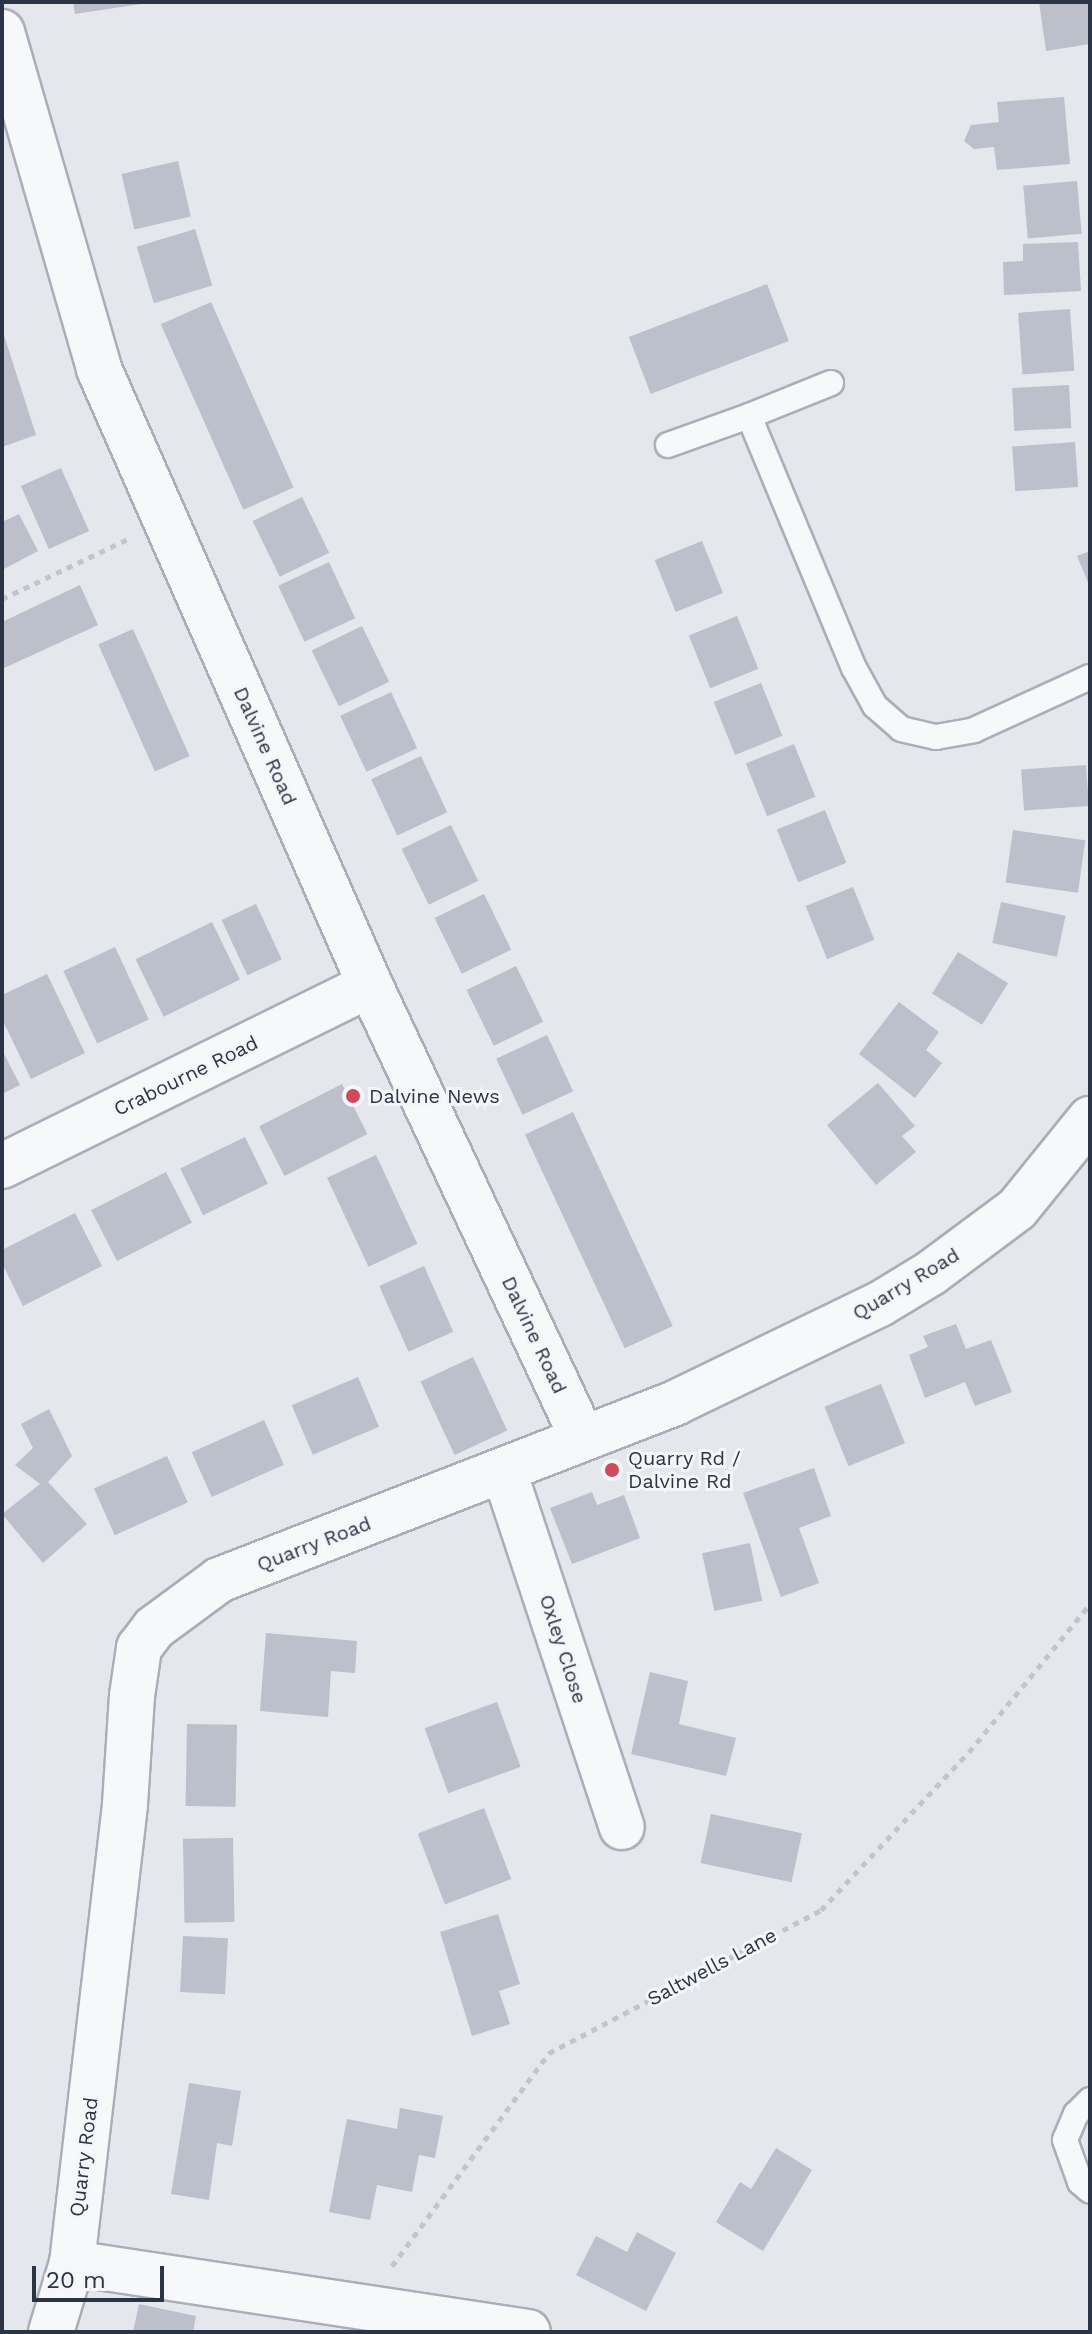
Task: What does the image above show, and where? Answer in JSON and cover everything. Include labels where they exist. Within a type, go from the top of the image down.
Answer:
[{"type":"street","name":"Dalvine Road","points":[[2,32],[99,369],[370,985],[583,1439]]},
{"type":"street","name":"Crabourne Road","points":[[2,1166],[370,985]]},
{"type":"street","name":"Quarry Road","points":[[51,2332],[72,2263],[139,1648],[181,1603],[219,1580],[677,1402],[931,1273],[1017,1209],[1090,1119]]},
{"type":"street","name":"Oxley Close","points":[[504,1471],[622,1827]]},
{"type":"street","points":[[72,2263],[528,2332]]},
{"type":"lane","points":[[668,445],[831,383]]},
{"type":"lane","points":[[749,416],[854,668],[875,706],[901,729],[936,737],[974,730],[1090,677]]},
{"type":"lane","points":[[1090,2100],[1076,2114],[1065,2140],[1080,2182],[1090,2191]]},
{"type":"path","points":[[2,599],[166,521]]},
{"type":"path","name":"Saltwells Lane","points":[[362,2305],[549,2053],[821,1910],[969,1752],[1090,1604]]},
{"type":"building","points":[[73,2],[141,2],[141,4],[75,14]]},
{"type":"building","points":[[1039,2],[1089,2],[1090,44],[1046,51]]},
{"type":"building","points":[[1064,97],[1070,164],[997,170],[994,147],[974,149],[964,141],[971,125],[999,122],[997,102]]},
{"type":"building","points":[[178,161],[191,217],[134,230],[121,174]]},
{"type":"building","points":[[1077,181],[1082,234],[1028,239],[1023,186]]},
{"type":"building","points":[[195,229],[212,285],[154,303],[137,247]]},
{"type":"building","points":[[1078,242],[1081,291],[1004,295],[1003,262],[1023,261],[1023,244]]},
{"type":"building","points":[[767,284],[789,341],[651,394],[629,337]]},
{"type":"building","points":[[211,302],[294,487],[243,510],[161,324]]},
{"type":"building","points":[[1070,309],[1074,371],[1022,374],[1018,313]]},
{"type":"building","points":[[2,329],[36,435],[2,447]]},
{"type":"building","points":[[1069,385],[1071,428],[1014,431],[1012,388]]},
{"type":"building","points":[[1075,442],[1078,487],[1015,491],[1012,446]]},
{"type":"building","points":[[61,468],[89,531],[49,549],[21,486]]},
{"type":"building","points":[[302,497],[329,553],[280,577],[253,521]]},
{"type":"building","points":[[19,514],[38,551],[2,570],[2,522]]},
{"type":"building","points":[[702,541],[723,593],[676,612],[655,560]]},
{"type":"building","points":[[1090,551],[1090,587],[1077,556]]},
{"type":"building","points":[[329,562],[355,618],[304,642],[278,586]]},
{"type":"building","points":[[80,585],[98,625],[2,669],[2,622]]},
{"type":"building","points":[[737,616],[758,669],[710,688],[689,635]]},
{"type":"building","points":[[362,626],[389,682],[339,706],[312,651]]},
{"type":"building","points":[[133,629],[190,756],[155,771],[98,644]]},
{"type":"building","points":[[761,683],[782,736],[735,755],[714,702]]},
{"type":"building","points":[[391,692],[417,748],[366,772],[340,716]]},
{"type":"building","points":[[794,744],[815,797],[767,816],[746,763]]},
{"type":"building","points":[[421,756],[447,812],[397,835],[371,779]]},
{"type":"building","points":[[1086,765],[1089,806],[1024,810],[1021,770]]},
{"type":"building","points":[[825,810],[846,863],[798,882],[777,829]]},
{"type":"building","points":[[451,825],[478,881],[429,905],[402,849]]},
{"type":"building","points":[[1013,830],[1085,840],[1078,893],[1006,882]]},
{"type":"building","points":[[853,887],[874,940],[827,959],[806,906]]},
{"type":"building","points":[[484,894],[511,950],[462,974],[435,918]]},
{"type":"building","points":[[1001,902],[1066,916],[1057,957],[992,943]]},
{"type":"building","points":[[256,904],[282,959],[247,975],[222,920]]},
{"type":"building","points":[[212,922],[240,980],[164,1017],[136,959]]},
{"type":"building","points":[[115,947],[149,1020],[97,1044],[63,971]]},
{"type":"building","points":[[958,952],[1008,983],[982,1025],[932,994]]},
{"type":"building","points":[[516,966],[543,1022],[494,1046],[467,990]]},
{"type":"building","points":[[47,974],[85,1053],[31,1079],[2,1019],[2,995]]},
{"type":"building","points":[[899,1002],[939,1032],[926,1050],[942,1063],[915,1098],[859,1054]]},
{"type":"building","points":[[547,1035],[573,1091],[522,1115],[496,1059]]},
{"type":"building","points":[[2,1050],[20,1085],[2,1094]]},
{"type":"building","points":[[878,1083],[915,1126],[902,1136],[916,1152],[876,1185],[827,1125]]},
{"type":"building","points":[[342,1084],[367,1134],[285,1176],[259,1126]]},
{"type":"building","points":[[573,1112],[673,1326],[625,1348],[525,1134]]},
{"type":"building","points":[[245,1137],[268,1184],[203,1215],[180,1169]]},
{"type":"building","points":[[376,1155],[417,1244],[368,1267],[327,1178]]},
{"type":"building","points":[[166,1172],[192,1223],[117,1261],[91,1210]]},
{"type":"building","points":[[75,1213],[102,1266],[23,1306],[2,1263],[2,1250]]},
{"type":"building","points":[[424,1266],[453,1332],[409,1352],[379,1286]]},
{"type":"building","points":[[956,1324],[966,1349],[991,1340],[1012,1392],[975,1406],[965,1382],[925,1398],[909,1355],[928,1347],[923,1336]]},
{"type":"building","points":[[473,1357],[507,1430],[455,1455],[420,1382]]},
{"type":"building","points":[[358,1377],[379,1427],[313,1455],[292,1405]]},
{"type":"building","points":[[881,1384],[905,1443],[848,1466],[824,1407]]},
{"type":"building","points":[[49,1409],[72,1456],[48,1482],[87,1524],[43,1563],[2,1514],[40,1484],[15,1465],[33,1448],[21,1424]]},
{"type":"building","points":[[264,1420],[284,1465],[212,1497],[192,1452]]},
{"type":"building","points":[[167,1456],[188,1503],[115,1535],[94,1489]]},
{"type":"building","points":[[814,1468],[831,1516],[799,1528],[819,1583],[781,1597],[743,1493]]},
{"type":"building","points":[[592,1492],[597,1505],[624,1495],[640,1538],[572,1564],[550,1508]]},
{"type":"building","points":[[750,1543],[762,1601],[714,1611],[702,1553]]},
{"type":"building","points":[[266,1633],[357,1641],[355,1673],[331,1671],[328,1717],[260,1711]]},
{"type":"building","points":[[650,1672],[688,1681],[679,1724],[736,1738],[726,1776],[631,1754]]},
{"type":"building","points":[[497,1702],[521,1767],[448,1793],[425,1728]]},
{"type":"building","points":[[187,1724],[237,1725],[236,1807],[186,1806]]},
{"type":"building","points":[[484,1808],[511,1879],[445,1904],[418,1833]]},
{"type":"building","points":[[711,1814],[802,1833],[792,1882],[701,1863]]},
{"type":"building","points":[[233,1838],[234,1922],[184,1923],[183,1839]]},
{"type":"building","points":[[498,1914],[520,1984],[499,1991],[510,2024],[472,2036],[440,1932]]},
{"type":"building","points":[[183,1936],[228,1938],[225,1994],[180,1992]]},
{"type":"building","points":[[189,2083],[241,2091],[232,2146],[217,2143],[209,2200],[171,2194]]},
{"type":"building","points":[[400,2108],[443,2116],[435,2158],[419,2155],[412,2192],[377,2185],[370,2220],[329,2212],[347,2119],[397,2129]]},
{"type":"building","points":[[776,2148],[812,2170],[763,2251],[716,2222],[740,2182],[751,2189]]},
{"type":"building","points":[[637,2232],[676,2253],[646,2311],[576,2275],[596,2236],[627,2252]]},
{"type":"building","points":[[139,2304],[196,2316],[193,2332],[133,2332]]},
{"type":"place","name":"Dalvine News","points":[[353,1096]]},
{"type":"place","name":"Quarry Rd / Dalvine Rd","points":[[612,1470]]}]
